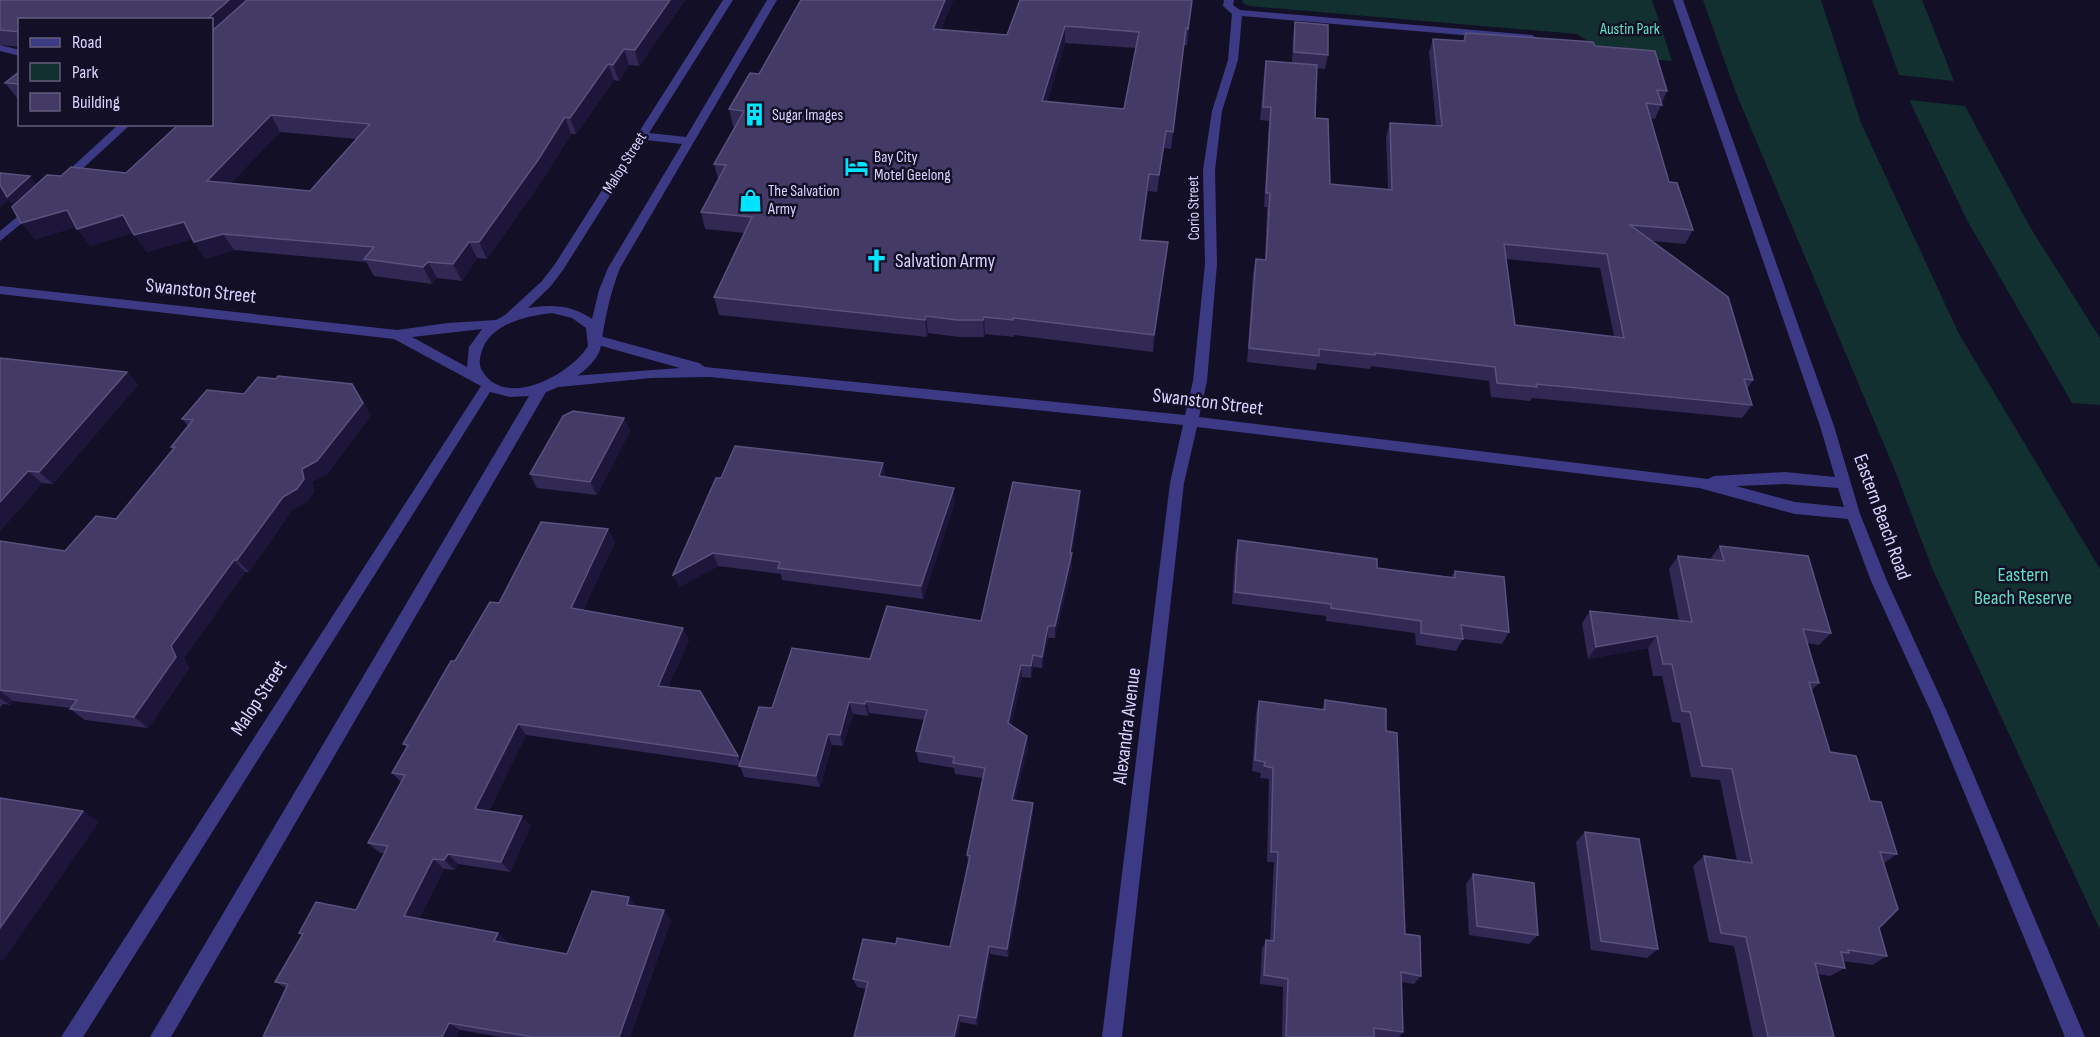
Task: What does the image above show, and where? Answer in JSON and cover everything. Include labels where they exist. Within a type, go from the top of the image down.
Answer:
[{"type":"street","name":"Malop Street","points":[[510,318],[546,284],[559,267],[728,0]]},
{"type":"street","points":[[596,337],[585,319],[565,310],[538,310],[498,324],[479,343],[474,353],[473,363],[485,383],[503,390],[541,388],[559,382],[587,360],[596,337],[605,290],[615,268],[772,0]]},
{"type":"street","name":"Eastern Beach Road","points":[[1678,0],[1827,426],[1853,514],[1879,581],[1939,712],[2019,899],[2075,1037]]},
{"type":"street","points":[[1231,6],[1547,39]]},
{"type":"street","name":"Corio Street","points":[[1189,421],[1200,381],[1211,264],[1209,170],[1217,111],[1233,60],[1231,6]]},
{"type":"street","points":[[0,48],[18,52]]},
{"type":"street","points":[[0,237],[124,126]]},
{"type":"street","points":[[642,136],[689,141]]},
{"type":"street","name":"Swanston Street","points":[[0,290],[398,335],[448,327],[498,324]]},
{"type":"street","name":"Swanston Street","points":[[398,335],[485,383]]},
{"type":"street","name":"Swanston Street","points":[[596,337],[710,372]]},
{"type":"street","name":"Swanston Street","points":[[559,382],[651,374],[710,372],[1189,421],[1699,482],[1795,508],[1853,514]]},
{"type":"street","name":"Malop Street","points":[[71,1037],[485,383]]},
{"type":"street","points":[[160,1037],[541,388]]},
{"type":"street","name":"Alexandra Avenue","points":[[1112,1037],[1177,483],[1189,421]]},
{"type":"street","name":"Swanston Street","points":[[1699,482],[1785,478],[1843,483]]},
{"type":"green space","name":"Austin Park","points":[[1242,0],[1652,0],[1672,61],[1611,56],[1577,34],[1249,6]]},
{"type":"green space","name":"Eastern Beach Reserve","points":[[1703,0],[1821,0],[1861,123],[1959,334],[2100,569],[2100,930],[1932,568],[1896,473],[1736,93]]},
{"type":"green space","points":[[1872,0],[1922,0],[1954,81],[1899,75]]},
{"type":"green space","points":[[1909,100],[1965,106],[2030,227],[2100,338],[2100,405],[2072,403],[1967,220]]},
{"type":"building","points":[[0,0],[229,0],[208,18],[18,18],[18,32],[0,30]]},
{"type":"building","points":[[247,0],[670,0],[635,50],[624,49],[613,65],[608,64],[570,118],[565,117],[538,160],[479,242],[469,242],[453,264],[428,262],[423,267],[364,259],[374,247],[223,234],[194,242],[184,222],[134,235],[123,215],[77,229],[67,210],[21,223],[12,207],[47,175],[61,176],[71,167],[126,173],[177,126],[213,126],[213,30]],"holes":[[[271,115],[370,124],[310,191],[207,181]]]},
{"type":"building","points":[[801,0],[945,0],[933,29],[1007,35],[1020,0],[1192,0],[1188,29],[1186,28],[1173,132],[1166,131],[1159,175],[1149,174],[1140,240],[1168,242],[1154,335],[1013,318],[1013,320],[984,317],[983,320],[957,320],[926,316],[925,320],[714,297],[752,217],[701,212],[726,165],[714,164],[744,111],[729,109],[750,73],[759,74]],"holes":[[[1065,26],[1139,32],[1124,109],[1042,101]]]},
{"type":"building","points":[[1295,22],[1328,25],[1328,55],[1294,52]]},
{"type":"building","points":[[1466,33],[1593,42],[1595,46],[1655,51],[1667,91],[1657,90],[1662,105],[1646,103],[1669,182],[1677,183],[1693,230],[1630,225],[1728,297],[1753,380],[1744,379],[1752,405],[1536,384],[1537,387],[1497,383],[1495,367],[1375,353],[1375,355],[1319,349],[1319,356],[1249,348],[1256,259],[1266,260],[1270,193],[1266,193],[1271,107],[1263,107],[1266,61],[1317,65],[1315,118],[1328,119],[1330,184],[1392,190],[1390,123],[1442,126],[1433,39],[1464,41]],"holes":[[[1504,244],[1607,254],[1624,338],[1515,325]]]},
{"type":"building","points":[[18,73],[18,84],[5,83]]},
{"type":"building","points":[[0,173],[30,176],[7,197],[0,185]]},
{"type":"building","points":[[0,358],[127,372],[39,472],[28,471],[0,502]]},
{"type":"building","points":[[278,376],[352,384],[363,403],[317,461],[302,469],[304,479],[297,489],[283,497],[171,646],[176,657],[134,717],[70,709],[77,700],[0,690],[0,541],[65,551],[96,516],[116,519],[175,447],[171,447],[193,420],[182,419],[207,390],[244,394],[258,377],[276,379]]},
{"type":"building","points":[[573,411],[624,418],[590,482],[530,474],[563,416]]},
{"type":"building","points":[[735,446],[883,463],[879,476],[954,488],[921,586],[778,568],[780,562],[713,553],[673,575],[716,478],[721,478]]},
{"type":"building","points":[[1013,482],[1080,491],[1070,553],[1072,553],[1055,626],[1048,626],[1042,657],[1033,655],[1031,666],[1021,665],[1008,723],[1027,736],[1012,800],[1033,803],[1007,949],[989,946],[976,1018],[959,1015],[954,1037],[854,1037],[868,982],[853,979],[863,939],[896,944],[897,938],[950,947],[970,856],[967,855],[985,768],[953,763],[954,757],[916,751],[927,710],[866,701],[865,704],[849,702],[840,735],[828,734],[816,776],[739,766],[759,707],[772,708],[792,648],[870,659],[887,606],[981,621]]},
{"type":"building","points":[[541,522],[608,529],[571,608],[683,628],[658,686],[700,691],[738,756],[518,724],[475,809],[522,816],[501,862],[448,854],[444,860],[433,859],[404,916],[498,933],[494,941],[567,954],[592,891],[629,897],[627,905],[664,910],[619,1037],[533,1037],[449,1023],[442,1037],[263,1037],[288,984],[275,982],[303,934],[299,933],[316,902],[356,910],[388,846],[368,843],[405,775],[392,773],[408,745],[403,744],[451,661],[455,661],[490,602],[499,603]]},
{"type":"building","points":[[1238,540],[1377,559],[1377,568],[1455,578],[1455,571],[1504,577],[1509,632],[1461,625],[1463,639],[1421,633],[1421,621],[1331,608],[1331,604],[1235,592]]},
{"type":"building","points":[[1720,546],[1808,556],[1831,633],[1803,629],[1819,683],[1809,682],[1830,752],[1856,756],[1870,801],[1881,802],[1897,854],[1880,852],[1898,909],[1879,928],[1887,956],[1848,950],[1849,953],[1841,952],[1845,968],[1815,963],[1834,1037],[1768,1037],[1746,937],[1721,933],[1704,856],[1752,863],[1732,769],[1702,766],[1690,712],[1682,711],[1672,664],[1663,664],[1657,636],[1596,647],[1590,611],[1692,622],[1678,556],[1724,561]]},
{"type":"building","points":[[1325,700],[1386,709],[1386,731],[1397,733],[1405,934],[1420,936],[1421,976],[1401,972],[1403,1032],[1374,1028],[1374,1037],[1286,1037],[1288,979],[1264,975],[1266,940],[1274,941],[1278,852],[1271,852],[1273,768],[1264,766],[1265,762],[1255,760],[1259,701],[1325,710]]},
{"type":"building","points":[[0,798],[83,811],[0,928]]},
{"type":"building","points":[[1585,832],[1639,839],[1658,949],[1601,941]]},
{"type":"building","points":[[1473,874],[1534,883],[1538,935],[1477,926]]},
{"type":"place","name":"Sugar Images","points":[[754,115]]},
{"type":"place","name":"Bay City Motel Geelong","points":[[856,166]]},
{"type":"place","name":"The Salvation Army","points":[[750,200]]},
{"type":"place","name":"Salvation Army","points":[[877,261]]}]
